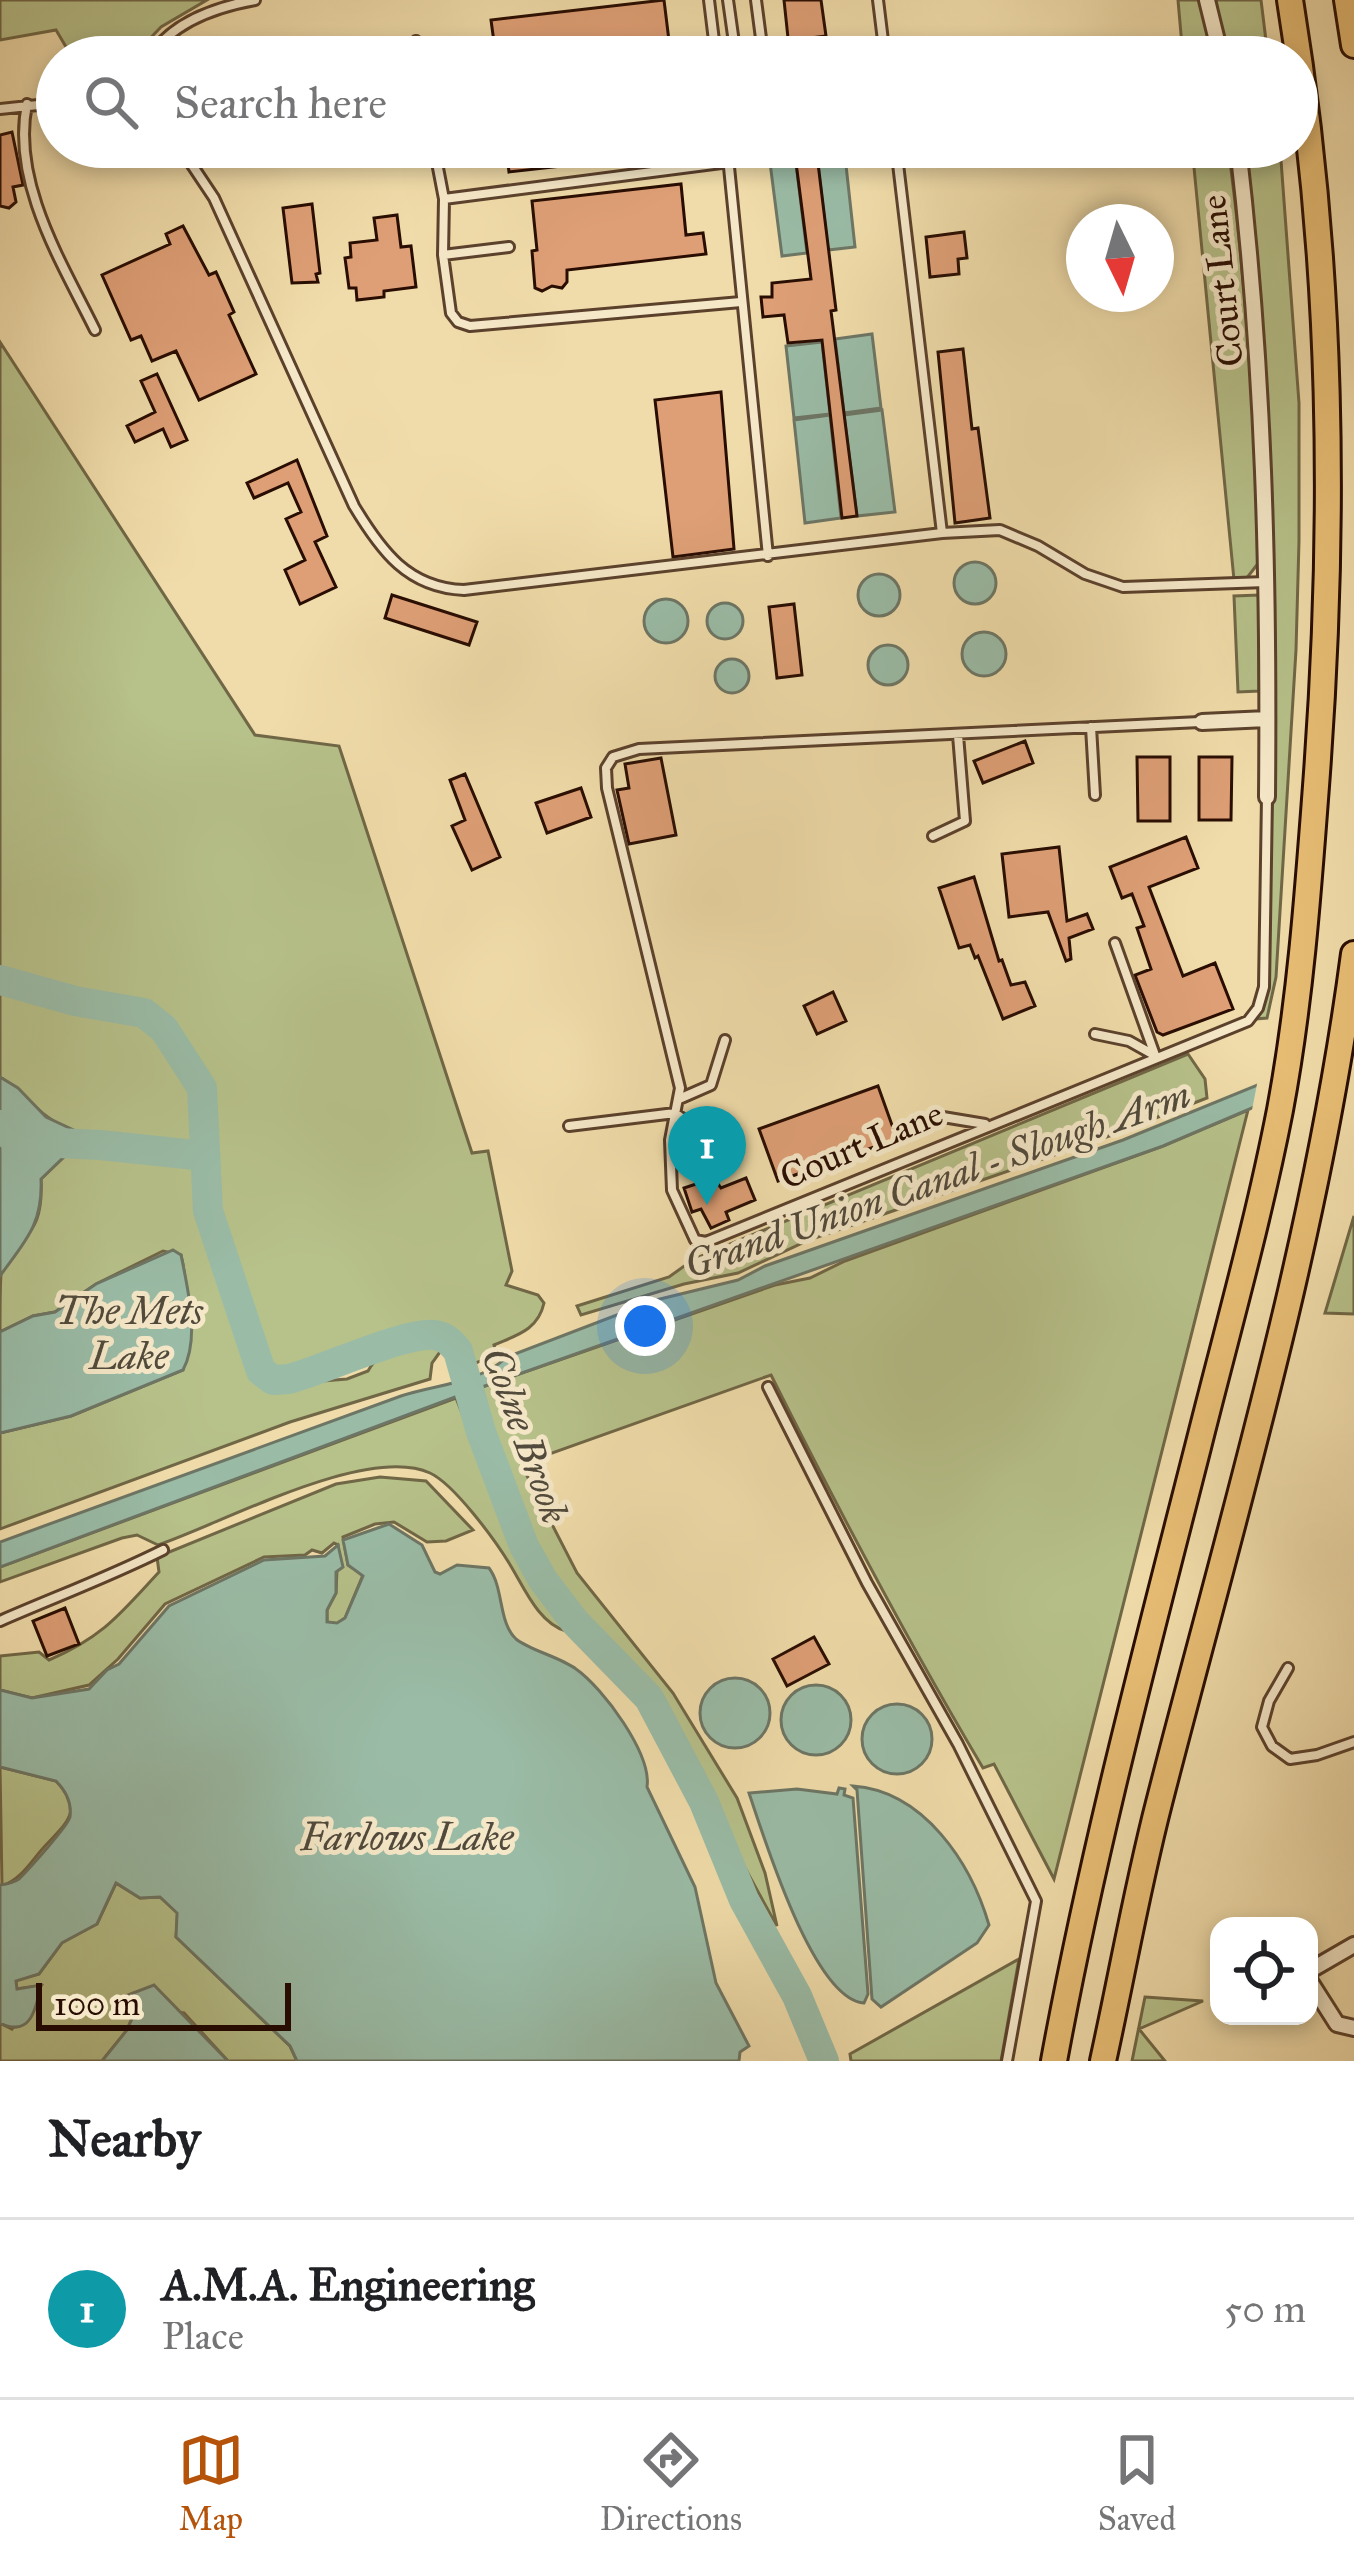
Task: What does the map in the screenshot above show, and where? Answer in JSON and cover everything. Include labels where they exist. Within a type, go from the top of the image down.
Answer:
[{"type":"highway","points":[[1290,0],[1296,36]]},
{"type":"highway","points":[[1346,0],[1354,46]]},
{"type":"highway","points":[[1054,2061],[1078,1930],[1237,1298],[1280,1110],[1289,1049],[1307,911],[1326,654],[1328,358],[1313,168]]},
{"type":"highway","points":[[1103,2061],[1158,1807],[1291,1294],[1334,1088],[1354,954]]},
{"type":"street","points":[[1207,0],[1216,36]]},
{"type":"street","name":"Court Lane","points":[[1240,168],[1262,396],[1267,797]]},
{"type":"street","points":[[1202,722],[1268,719]]},
{"type":"street","points":[[1318,1966],[1354,1945]]},
{"type":"street","points":[[1318,1994],[1337,2024],[1354,2028]]},
{"type":"lane","points":[[169,36],[223,5],[255,0]]},
{"type":"lane","points":[[709,0],[713,36]]},
{"type":"lane","points":[[728,0],[733,36]]},
{"type":"lane","points":[[756,0],[761,36]]},
{"type":"lane","points":[[878,0],[882,36]]},
{"type":"lane","points":[[27,104],[22,130],[32,185],[57,253],[95,330]]},
{"type":"lane","points":[[0,109],[36,104]]},
{"type":"lane","points":[[194,168],[214,198],[354,506],[398,566],[437,587],[464,590],[1000,530],[1085,574],[1123,587],[1267,582]]},
{"type":"lane","points":[[438,168],[444,199],[443,255],[451,313],[458,322],[470,326],[741,302]]},
{"type":"lane","points":[[444,199],[683,168]]},
{"type":"lane","points":[[730,168],[768,556]]},
{"type":"lane","points":[[899,168],[942,533]]},
{"type":"lane","points":[[443,255],[509,247]]},
{"type":"lane","points":[[703,1243],[692,1237],[672,1190],[671,1132],[680,1088],[607,788],[608,763],[624,751],[639,749],[1202,722]]},
{"type":"lane","points":[[1091,728],[1095,795]]},
{"type":"lane","points":[[933,836],[964,821],[958,735]]},
{"type":"lane","name":"Court Lane","points":[[687,1251],[1155,1055],[1238,1025],[1255,1013],[1265,975],[1267,797]]},
{"type":"lane","points":[[1115,943],[1155,1055]]},
{"type":"lane","points":[[1095,1034],[1129,1041],[1155,1055]]},
{"type":"lane","points":[[678,1100],[711,1085],[724,1040]]},
{"type":"lane","points":[[569,1126],[675,1113],[714,1142]]},
{"type":"lane","points":[[937,1116],[987,1125]]},
{"type":"lane","points":[[671,1132],[693,1169]]},
{"type":"lane","points":[[768,1387],[1036,1901],[1007,2061]]},
{"type":"lane","points":[[0,1621],[76,1588],[93,1586],[163,1550]]},
{"type":"lane","points":[[1288,1668],[1269,1700],[1262,1727],[1273,1746],[1290,1759],[1354,1742]]},
{"type":"green space","points":[[0,0],[207,0],[152,36],[60,36],[56,30],[0,40]]},
{"type":"green space","points":[[1178,0],[1200,0],[1208,36],[1181,36]]},
{"type":"green space","points":[[1216,0],[1261,0],[1265,36],[1222,36]]},
{"type":"green space","points":[[1194,168],[1231,168],[1235,199],[1260,561],[1246,579],[1234,580]]},
{"type":"green space","points":[[1243,168],[1282,168],[1299,403],[1296,650],[1276,977],[1267,1018],[1255,1019],[1267,990],[1274,673],[1270,462]]},
{"type":"green space","points":[[0,342],[255,735],[339,746],[472,1153],[488,1151],[512,1271],[506,1285],[538,1295],[544,1303],[532,1326],[494,1345],[496,1354],[471,1365],[459,1338],[413,1333],[274,1378],[262,1368],[210,1212],[205,1088],[166,1028],[146,1010],[73,998],[0,977]]},
{"type":"green space","points":[[1259,595],[1259,691],[1238,692],[1234,596]]},
{"type":"green space","points":[[0,983],[74,1005],[144,1016],[162,1031],[199,1089],[202,1152],[105,1141],[68,1129],[39,1110],[0,1077]]},
{"type":"green space","points":[[1188,1054],[1205,1079],[1207,1098],[809,1240],[738,1273],[581,1315],[577,1306],[669,1277],[694,1259]]},
{"type":"green space","points":[[1248,1110],[1054,1879],[994,1764],[983,1768],[927,1671],[771,1375],[521,1464],[577,1573],[673,1693],[737,1798],[765,1873],[777,1926],[652,1702],[571,1614],[536,1561],[504,1478],[482,1387],[775,1285],[810,1278]]},
{"type":"green space","points":[[97,1149],[201,1159],[211,1241],[258,1375],[274,1385],[347,1379],[368,1371],[382,1354],[401,1345],[445,1345],[432,1363],[430,1379],[290,1422],[0,1529],[0,1433],[71,1416],[183,1370],[191,1319],[183,1264],[181,1255],[163,1251],[96,1284],[55,1312],[33,1316],[0,1332],[1,1274],[39,1214],[41,1179],[66,1155]]},
{"type":"green space","points":[[1354,1216],[1354,1314],[1325,1313]]},
{"type":"green space","points":[[456,1398],[510,1529],[565,1617],[570,1627],[566,1631],[540,1612],[494,1541],[451,1488],[430,1473],[403,1467],[333,1477],[158,1545],[137,1535],[122,1538],[0,1582],[0,1567]]},
{"type":"green space","points":[[380,1477],[426,1481],[473,1530],[446,1541],[427,1542],[394,1522],[343,1537],[348,1565],[363,1575],[345,1618],[337,1624],[327,1622],[336,1593],[338,1545],[334,1543],[322,1553],[312,1550],[305,1555],[264,1557],[165,1604],[89,1685],[32,1698],[0,1690],[0,1656],[39,1652],[49,1660],[83,1642],[110,1623],[159,1572],[157,1557],[336,1484]]},
{"type":"green space","points":[[0,1767],[56,1781],[71,1809],[65,1823],[26,1869],[2,1886]]},
{"type":"green space","points":[[116,1883],[140,1898],[160,1897],[178,1913],[176,1937],[290,2046],[297,2061],[228,2061],[184,2013],[127,2005],[134,2013],[127,2030],[102,2061],[0,2061],[0,2023],[12,2029],[41,1986],[16,1989],[16,1980],[39,1974],[62,1942],[97,1924]]},
{"type":"green space","points":[[1019,1959],[1001,2061],[851,2061],[850,2054]]},
{"type":"green space","points":[[1145,1997],[1203,2001],[1139,2029],[1165,2061],[1132,2061]]},
{"type":"water","points":[[771,168],[797,168],[807,253],[782,256]]},
{"type":"water","points":[[818,168],[846,168],[855,247],[828,250]]},
{"type":"water","points":[[872,334],[881,408],[844,413],[835,339]]},
{"type":"water","points":[[822,342],[830,414],[794,418],[786,346]]},
{"type":"water","points":[[882,410],[895,512],[857,516],[844,415]]},
{"type":"water","points":[[830,415],[841,518],[805,523],[794,420]]},
{"type":"water","points":[[975,562],[990,568],[996,583],[990,598],[975,604],[960,598],[954,583],[960,568]]},
{"type":"water","points":[[879,574],[894,580],[900,595],[894,610],[879,616],[864,610],[858,595],[864,580]]},
{"type":"water","points":[[666,599],[682,605],[688,621],[682,637],[666,643],[650,637],[644,621],[650,605]]},
{"type":"water","points":[[725,603],[738,608],[743,621],[738,634],[725,639],[712,634],[707,621],[712,608]]},
{"type":"water","points":[[984,632],[999,639],[1006,654],[999,669],[984,676],[969,669],[962,654],[969,639]]},
{"type":"water","points":[[888,645],[902,651],[908,665],[902,679],[888,685],[874,679],[868,665],[874,651]]},
{"type":"water","points":[[732,659],[744,664],[749,676],[744,688],[732,693],[720,688],[715,676],[720,664]]},
{"type":"water","points":[[1338,1052],[1334,1073],[1163,1146],[482,1387],[0,1567],[0,1542],[401,1396],[470,1378],[507,1357],[656,1300],[738,1280],[765,1266],[1123,1140]]},
{"type":"water","name":"The Mets Lake","points":[[0,1077],[46,1117],[93,1139],[97,1149],[66,1155],[41,1179],[35,1221],[0,1276]]},
{"type":"water","name":"The Mets Lake","points":[[173,1250],[181,1255],[191,1314],[191,1343],[183,1370],[71,1416],[0,1433],[0,1332],[33,1316],[55,1312],[96,1284]]},
{"type":"water","name":"Farlows Lake","points":[[389,1524],[422,1545],[435,1572],[457,1565],[489,1568],[506,1624],[516,1639],[576,1669],[624,1723],[642,1757],[647,1787],[695,1887],[716,1983],[749,2046],[740,2052],[739,2061],[297,2061],[290,2046],[176,1937],[177,1913],[160,1897],[140,1898],[116,1883],[97,1924],[62,1943],[39,1974],[16,1981],[17,1989],[41,1985],[30,2019],[18,2027],[0,2023],[0,1885],[24,1874],[62,1829],[70,1812],[56,1781],[0,1767],[0,1690],[32,1698],[89,1689],[119,1664],[169,1606],[264,1560],[325,1556],[338,1545],[343,1567],[336,1572],[336,1593],[327,1610],[327,1622],[337,1623],[345,1618],[363,1576],[348,1565],[343,1540]]},
{"type":"water","points":[[735,1678],[760,1688],[770,1713],[760,1738],[735,1748],[710,1738],[700,1713],[710,1688]]},
{"type":"water","points":[[816,1685],[841,1695],[851,1720],[841,1745],[816,1755],[791,1745],[781,1720],[791,1695]]},
{"type":"water","points":[[897,1704],[922,1714],[932,1739],[922,1764],[897,1774],[872,1764],[862,1739],[872,1714]]},
{"type":"water","points":[[853,1786],[902,1801],[941,1834],[970,1878],[989,1925],[977,1943],[881,2007],[872,1999],[857,1790]]},
{"type":"water","points":[[839,1788],[853,1798],[868,1994],[864,2003],[845,1995],[809,1946],[749,1793],[797,1789],[837,1794]]},
{"type":"water","points":[[154,1985],[228,2061],[102,2061],[134,2014],[125,1996]]},
{"type":"pier","points":[[1336,1046],[1337,1078],[1251,1115],[1258,1079]]},
{"type":"building","points":[[664,0],[668,36],[493,36],[491,20]]},
{"type":"building","points":[[784,0],[821,0],[826,36],[788,36]]},
{"type":"building","points":[[12,132],[23,185],[13,187],[16,202],[9,208],[0,206],[0,135]]},
{"type":"building","points":[[797,168],[819,168],[857,516],[842,518],[822,340],[788,343],[784,315],[763,317],[761,297],[772,297],[772,283],[811,279]]},
{"type":"building","points":[[681,184],[686,235],[703,233],[706,254],[567,270],[562,288],[535,288],[532,201]]},
{"type":"building","points":[[312,204],[318,282],[292,283],[283,208]]},
{"type":"building","points":[[397,215],[401,247],[411,246],[416,287],[357,300],[356,288],[349,288],[345,258],[351,257],[350,243],[377,240],[374,218]]},
{"type":"building","points":[[183,226],[209,275],[216,272],[256,374],[199,400],[176,351],[152,361],[141,336],[131,340],[102,275],[170,244],[166,234]]},
{"type":"building","points":[[964,232],[967,258],[958,259],[959,274],[930,277],[926,237]]},
{"type":"building","points":[[963,349],[972,429],[978,428],[990,518],[955,523],[938,352]]},
{"type":"building","points":[[157,374],[187,440],[171,447],[163,429],[135,442],[127,426],[155,412],[141,381]]},
{"type":"building","points":[[721,392],[734,549],[673,557],[655,400]]},
{"type":"building","points":[[297,460],[327,536],[315,542],[336,587],[300,604],[285,570],[305,560],[286,519],[301,512],[288,483],[254,498],[247,483]]},
{"type":"building","points":[[392,595],[477,622],[469,645],[385,618]]},
{"type":"building","points":[[794,604],[802,675],[777,678],[769,607]]},
{"type":"building","points":[[1025,741],[1033,763],[983,783],[974,761]]},
{"type":"building","points":[[1137,757],[1170,757],[1170,821],[1138,821]]},
{"type":"building","points":[[1199,757],[1232,757],[1231,820],[1199,820]]},
{"type":"building","points":[[661,758],[676,835],[629,844],[617,790],[629,788],[625,764]]},
{"type":"building","points":[[465,774],[500,857],[472,870],[452,826],[465,820],[450,780]]},
{"type":"building","points":[[581,788],[591,817],[547,833],[536,803]]},
{"type":"building","points":[[1186,837],[1198,868],[1149,887],[1183,976],[1215,963],[1233,1009],[1163,1035],[1157,1032],[1135,975],[1151,969],[1137,928],[1144,926],[1132,894],[1122,898],[1110,867]]},
{"type":"building","points":[[1059,847],[1067,921],[1087,914],[1093,929],[1069,938],[1071,959],[1066,961],[1048,912],[1009,917],[1002,854]]},
{"type":"building","points":[[974,877],[999,961],[1011,985],[1025,982],[1035,1006],[1003,1019],[978,956],[975,958],[970,945],[959,948],[939,888]]},
{"type":"building","points":[[833,992],[846,1021],[817,1034],[804,1006]]},
{"type":"building","points":[[878,1086],[897,1139],[778,1181],[759,1129]]},
{"type":"building","points":[[714,1178],[721,1188],[746,1178],[755,1200],[726,1212],[729,1220],[711,1228],[701,1209],[692,1212],[684,1188]]},
{"type":"building","points":[[65,1608],[79,1644],[47,1656],[33,1621]]},
{"type":"building","points":[[814,1637],[829,1664],[787,1686],[773,1659]]},
{"type":"waterway","name":"Grand Union Canal - Slough Arm","points":[[0,980],[75,1001],[144,1013],[164,1029],[202,1088],[208,1211],[261,1371],[273,1380],[289,1379],[422,1335],[442,1337],[458,1351],[481,1432],[524,1546],[575,1622],[649,1698],[704,1802],[744,1900],[797,1996],[824,2061]]},
{"type":"waterway","points":[[0,1125],[16,1141],[205,1156]]},
{"type":"place","name":"A.M.A. Engineering","points":[[707,1205]]},
{"type":"water label","name":"Colne Brook","points":[[526,1435]]}]
